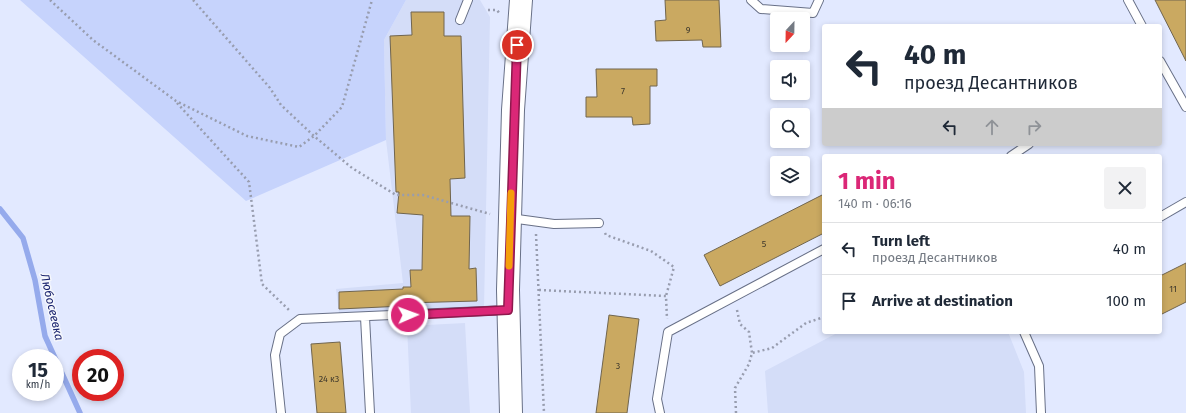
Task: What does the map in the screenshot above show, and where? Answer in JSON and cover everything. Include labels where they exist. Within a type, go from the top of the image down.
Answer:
[{"type":"street","points":[[511,413],[508,310],[503,217],[514,103],[521,0]]},
{"type":"lane","points":[[460,20],[468,0]]},
{"type":"lane","points":[[751,0],[761,9],[812,13],[819,0]]},
{"type":"lane","points":[[1128,0],[1141,24]]},
{"type":"lane","points":[[1162,65],[1186,107]]},
{"type":"lane","points":[[1014,154],[1027,146]]},
{"type":"lane","points":[[1162,216],[1186,202]]},
{"type":"lane","points":[[503,217],[554,224],[599,222]]},
{"type":"lane","points":[[660,413],[657,399],[668,332],[822,250]]},
{"type":"lane","points":[[281,413],[275,355],[280,334],[300,320],[508,310]]},
{"type":"lane","points":[[365,317],[370,413]]},
{"type":"lane","points":[[1025,334],[1039,366],[1041,413]]},
{"type":"path","points":[[50,0],[93,40],[176,101],[247,136],[298,147],[314,136],[342,107],[372,0]]},
{"type":"path","points":[[193,0],[270,88],[282,105],[314,136],[352,168],[396,195],[423,195],[503,217]]},
{"type":"path","points":[[176,101],[250,182],[262,284],[300,320]]},
{"type":"path","points":[[599,222],[606,235],[651,250],[674,267],[666,296],[668,332]]},
{"type":"path","points":[[539,290],[666,296]]},
{"type":"path","points":[[733,298],[740,324],[749,332],[752,353],[749,364],[735,388],[736,413]]},
{"type":"path","points":[[752,353],[772,348],[806,324],[822,318]]},
{"type":"shaded area","points":[[20,0],[406,0],[384,40],[386,140],[246,201]]},
{"type":"shaded area","points":[[406,0],[480,0],[490,17],[484,307],[339,313],[336,289],[403,283],[386,140],[384,40]]},
{"type":"shaded area","points":[[465,323],[470,413],[411,413],[407,326]]},
{"type":"shaded area","points":[[835,334],[1009,334],[1024,372],[1026,413],[768,413],[765,371]]},
{"type":"building","points":[[665,0],[719,0],[721,47],[703,47],[702,40],[656,41],[655,21],[666,20]]},
{"type":"building","points":[[1155,0],[1186,0],[1186,61]]},
{"type":"building","points":[[411,12],[444,12],[444,36],[461,36],[465,178],[450,179],[451,216],[470,216],[469,269],[476,268],[477,301],[404,303],[404,306],[339,309],[339,292],[403,289],[403,287],[411,287],[410,270],[422,270],[423,215],[397,213],[399,192],[396,192],[390,36],[412,35]]},
{"type":"building","points":[[596,69],[657,69],[657,86],[650,86],[650,124],[633,125],[632,117],[586,117],[586,97],[597,97]]},
{"type":"building","points":[[822,195],[822,234],[720,286],[704,255]]},
{"type":"building","points":[[1186,263],[1186,302],[1162,314],[1162,275]]},
{"type":"building","points":[[609,315],[639,319],[627,413],[596,413]]},
{"type":"building","points":[[340,342],[346,413],[317,413],[311,344]]},
{"type":"waterway","name":"Любосеевка","points":[[0,209],[23,238],[35,280],[45,336],[80,413]]},
{"type":"slow traffic","points":[[509,266],[511,193]]},
{"type":"route","points":[[408,315],[508,310],[513,125],[517,45]]}]
